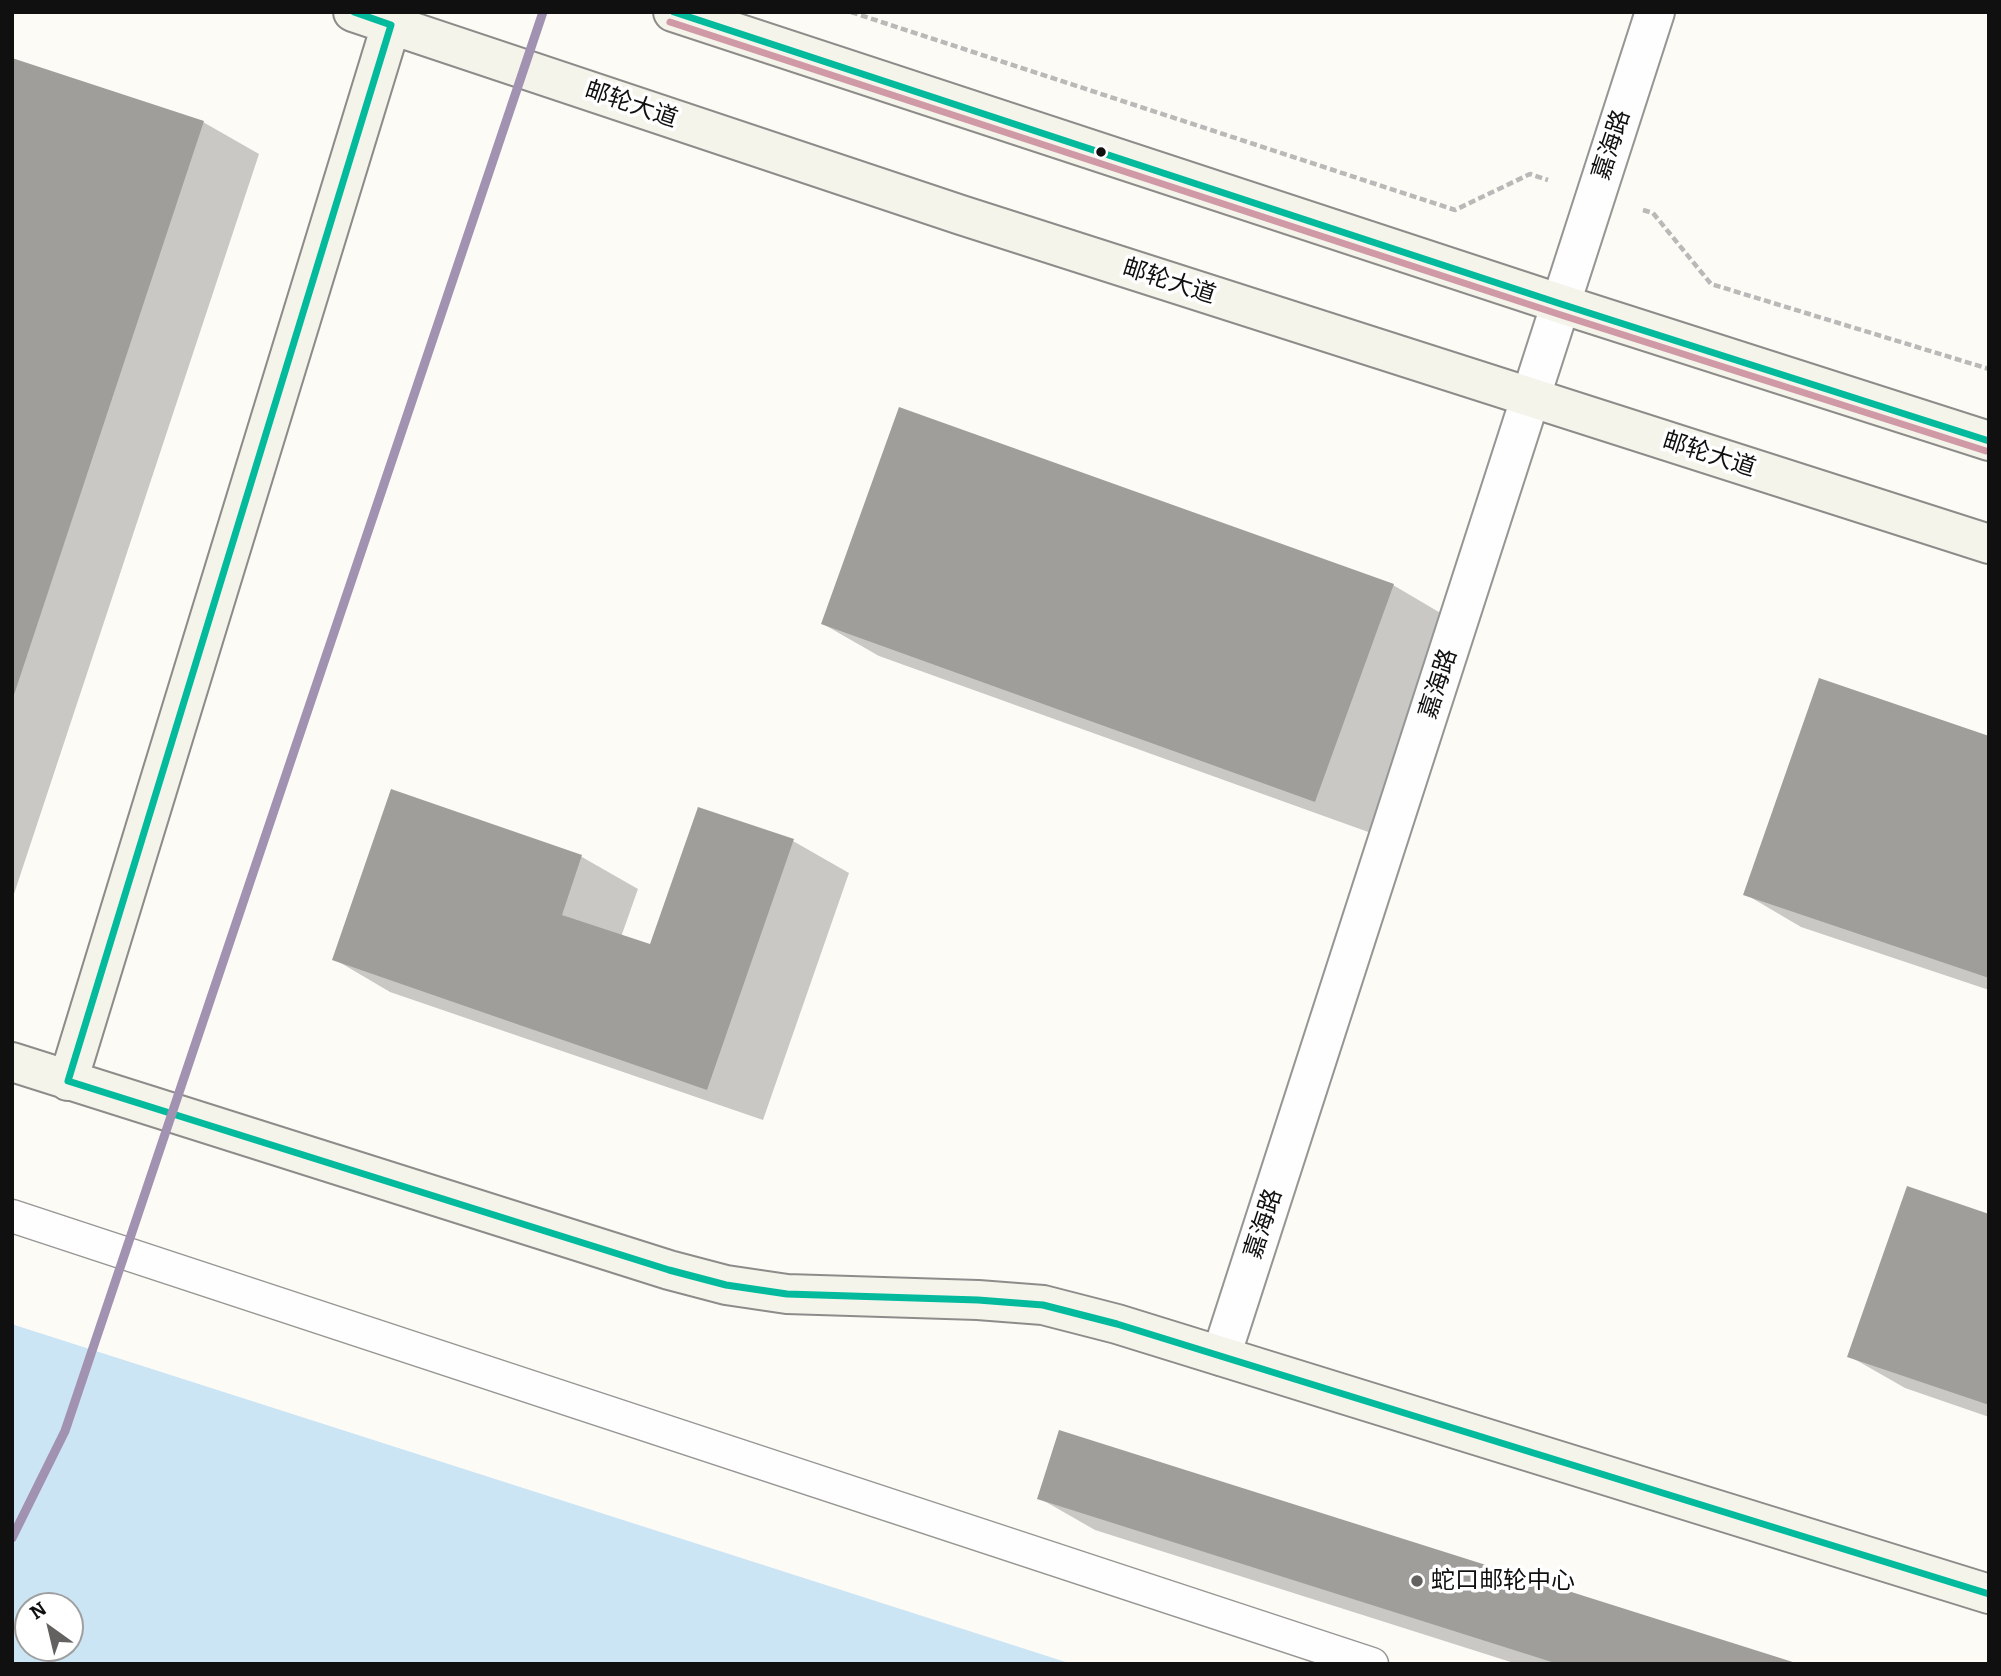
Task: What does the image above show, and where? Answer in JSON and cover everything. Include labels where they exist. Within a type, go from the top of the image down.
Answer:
[{"type":"street","name":"邮轮大道","points":[[353,12],[393,18],[974,220],[1989,544]]},
{"type":"street","points":[[673,12],[1561,304],[1989,441]]},
{"type":"street","name":"嘉海路","points":[[1221,1356],[1655,12]]},
{"type":"street","points":[[68,1081],[393,18]]},
{"type":"street","points":[[12,1062],[669,1270],[726,1285],[787,1294],[978,1300],[1044,1305],[1117,1324],[1989,1594]]},
{"type":"lane","points":[[12,1216],[1372,1664]]},
{"type":"path","points":[[850,12],[1455,210],[1530,174]]},
{"type":"path","points":[[1653,213],[1712,284],[1989,369]]},
{"type":"water","points":[[12,1324],[1072,1664],[12,1664]]},
{"type":"pier","points":[[12,1321],[1073,1660],[1076,1664],[12,1324]]},
{"type":"building","points":[[12,58],[204,121],[13,698],[12,698]]},
{"type":"building","points":[[899,407],[1394,584],[1315,802],[821,624]]},
{"type":"building","points":[[1819,678],[1989,736],[1989,978],[1743,895]]},
{"type":"building","points":[[391,789],[582,855],[562,915],[650,944],[698,807],[794,839],[707,1090],[332,960]]},
{"type":"building","points":[[1907,1186],[1989,1214],[1989,1405],[1847,1357]]},
{"type":"building","name":"蛇口邮轮中心","points":[[1059,1430],[1796,1663],[1558,1664],[1037,1499]]},
{"type":"transit line","points":[[354,12],[391,25],[68,1081],[669,1270],[726,1285],[787,1294],[978,1300],[1043,1305],[1117,1324],[1989,1594]]},
{"type":"transit line","points":[[12,1538],[65,1431],[543,12]]},
{"type":"transit line","points":[[674,12],[1561,304],[1989,441]]},
{"type":"transit line","points":[[670,22],[1558,314],[1986,451]]},
{"type":"place","name":"蛇口邮轮中心","points":[[1417,1581]]}]
